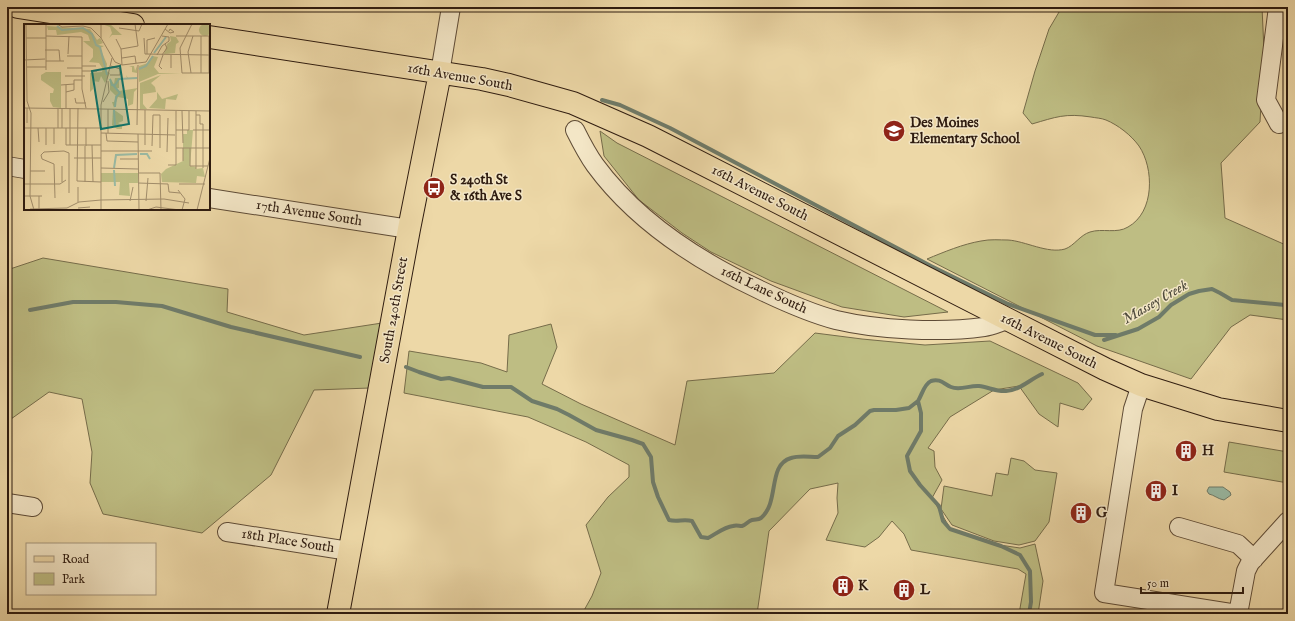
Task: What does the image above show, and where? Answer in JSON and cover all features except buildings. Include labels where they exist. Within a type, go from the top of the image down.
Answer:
[{"type":"main road","points":[[20,7],[127,24]]},
{"type":"main road","name":"16th Avenue South","points":[[210,37],[509,85],[572,103],[648,136],[1099,366],[1141,385],[1218,409],[1288,421]]},
{"type":"main road","name":"South 240th Street","points":[[338,614],[408,229],[440,73]]},
{"type":"street","name":"South 240th Street","points":[[440,73],[451,7]]},
{"type":"street","points":[[1278,7],[1266,100],[1279,124]]},
{"type":"street","name":"16th Lane South","points":[[575,130],[594,164],[607,181],[635,210],[677,243],[727,274],[782,301],[837,320],[889,328],[970,328],[986,326],[1008,320]]},
{"type":"street","points":[[7,166],[24,169]]},
{"type":"street","name":"17th Avenue South","points":[[210,198],[408,229]]},
{"type":"street","points":[[1141,385],[1133,409],[1104,593],[1238,614],[1246,571],[1250,563],[1288,521]]},
{"type":"street","points":[[7,503],[33,507]]},
{"type":"street","points":[[1179,527],[1238,544],[1254,559]]},
{"type":"street","name":"18th Place South","points":[[227,532],[349,551]]},
{"type":"green space","points":[[1062,7],[1262,7],[1264,51],[1260,122],[1221,163],[1225,218],[1288,246],[1288,320],[1250,315],[1231,327],[1191,379],[1097,346],[927,259],[960,246],[988,240],[1015,241],[1051,250],[1065,249],[1071,246],[1086,233],[1124,229],[1137,220],[1143,211],[1147,201],[1149,189],[1147,166],[1144,155],[1139,146],[1124,131],[1100,118],[1074,115],[1061,116],[1032,124],[1023,113],[1049,29]]},
{"type":"green space","points":[[600,131],[617,143],[948,312],[904,317],[842,307],[771,281],[711,252],[682,233],[639,200],[604,156]]},
{"type":"green space","points":[[43,258],[228,289],[227,312],[304,335],[382,323],[370,388],[314,390],[271,475],[202,533],[103,514],[90,483],[92,452],[82,399],[49,392],[11,419],[10,476],[7,476],[7,270]]},
{"type":"green space","points":[[551,324],[557,347],[542,384],[581,404],[675,445],[687,381],[774,373],[815,333],[925,345],[990,341],[1078,383],[1092,399],[1083,410],[1060,403],[1058,427],[1039,414],[1019,386],[994,390],[950,417],[928,448],[934,451],[935,467],[942,480],[932,498],[950,528],[993,544],[1020,548],[1035,544],[1043,581],[1038,614],[1019,614],[1026,574],[1018,569],[911,550],[904,534],[892,521],[879,537],[865,547],[826,540],[838,513],[838,483],[810,489],[769,531],[757,614],[582,614],[592,596],[601,573],[586,525],[608,497],[629,477],[629,465],[586,442],[528,417],[404,393],[409,351],[481,363],[507,372],[509,335]]},
{"type":"green space","points":[[1229,442],[1288,452],[1288,483],[1224,472]]},
{"type":"green space","points":[[1011,458],[1024,461],[1035,470],[1057,473],[1049,522],[1035,541],[1019,545],[994,541],[952,525],[941,509],[944,486],[992,496],[996,473],[1008,475]]},
{"type":"shaded area","points":[[1209,487],[1223,487],[1230,492],[1231,495],[1224,500],[1220,499],[1209,494],[1207,491]]},
{"type":"waterway","points":[[602,100],[620,105],[670,128],[931,266],[1008,304],[1095,335],[1116,335]]},
{"type":"waterway","name":"Massey Creek","points":[[1104,340],[1138,329],[1159,317],[1171,305],[1189,294],[1199,291],[1212,289],[1232,300],[1285,305],[1288,304]]},
{"type":"waterway","points":[[30,310],[73,302],[116,302],[162,306],[231,327],[360,357]]},
{"type":"waterway","points":[[406,367],[441,379],[449,378],[483,387],[511,387],[532,401],[557,409],[596,430],[643,444],[651,457],[653,482],[658,497],[669,520],[692,521],[701,537],[708,538],[726,528],[742,526],[761,518],[767,511],[776,476],[779,468],[784,462],[791,458],[804,456],[818,457],[830,448],[838,436],[855,425],[870,411],[909,408],[918,401]]},
{"type":"waterway","name":"Massey Creek","points":[[1029,614],[1031,602],[1030,571],[1020,555],[1001,546],[950,529],[943,521],[939,506],[920,485],[910,471],[907,456],[921,431],[921,413],[918,401],[929,382],[934,380],[939,381],[954,388],[979,386],[999,391],[1006,391],[1020,387],[1042,374]]},
{"type":"place","name":"Des Moines Elementary School","points":[[894,131]]},
{"type":"place","name":"S 240th St & 16th Ave S","points":[[434,188]]},
{"type":"place","name":"H","points":[[1186,451]]},
{"type":"place","name":"I","points":[[1156,491]]},
{"type":"place","name":"G","points":[[1081,513]]},
{"type":"place","name":"K","points":[[843,586]]},
{"type":"place","name":"L","points":[[904,590]]}]
